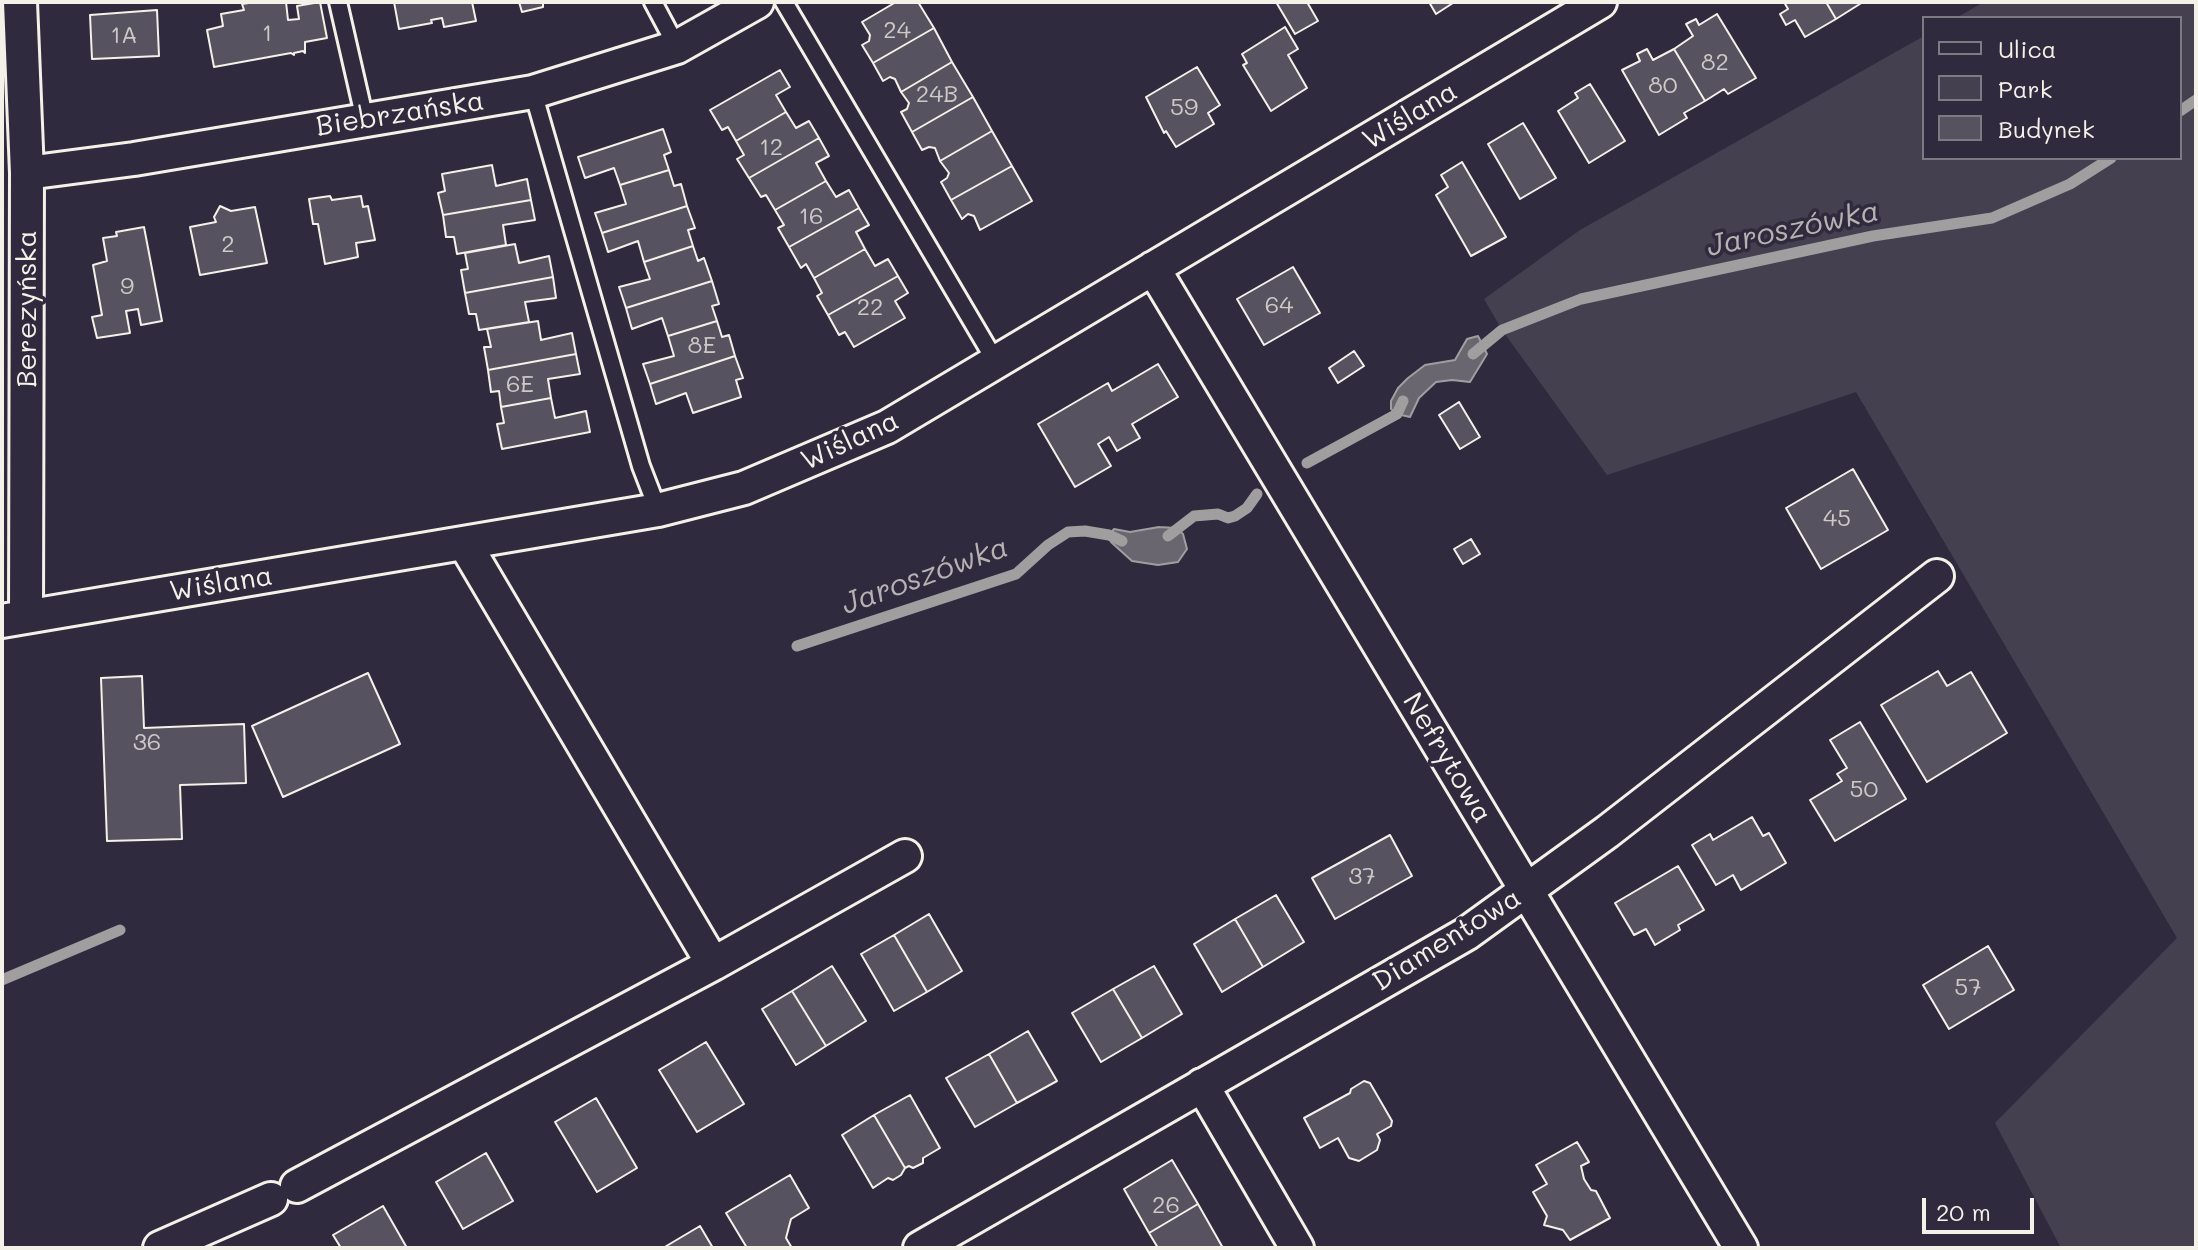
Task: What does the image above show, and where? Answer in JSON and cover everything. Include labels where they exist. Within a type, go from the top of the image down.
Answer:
[{"type":"street","name":"Berezyńska","points":[[14,618],[27,173],[20,2]]},
{"type":"street","name":"Biebrzańska","points":[[27,173],[533,92],[677,47],[757,2]]},
{"type":"street","name":"Wiślana","points":[[14,618],[658,510],[744,488],[887,427],[1600,2]]},
{"type":"street","name":"Nefrytowa","points":[[1153,268],[1741,1248]]},
{"type":"street","points":[[465,544],[713,964]]},
{"type":"street","name":"Diamentowa","points":[[920,1248],[1466,934],[1607,832],[1937,576]]},
{"type":"street","points":[[160,1248],[284,1192],[713,964],[905,856]]},
{"type":"street","points":[[1202,1085],[1297,1248]]},
{"type":"lane","points":[[338,2],[365,120]]},
{"type":"lane","points":[[653,2],[677,47]]},
{"type":"lane","points":[[784,2],[996,362]]},
{"type":"lane","points":[[533,92],[641,466],[658,510]]},
{"type":"green space","points":[[1984,2],[2196,2],[2196,1248],[2061,1248],[1995,1123],[2177,938],[1856,392],[1607,475],[1502,330],[1484,299],[1580,230],[1922,37],[1922,160],[2182,160],[2182,16],[1960,16]]},
{"type":"shaded area","points":[[1478,336],[1487,354],[1470,382],[1436,382],[1419,398],[1410,417],[1391,409],[1391,401],[1398,388],[1408,378],[1425,365],[1455,360],[1467,339]]},
{"type":"shaded area","points":[[1159,527],[1176,528],[1183,534],[1187,549],[1178,562],[1158,565],[1132,561],[1111,542],[1109,535],[1114,529],[1130,532]]},
{"type":"building","points":[[286,2],[288,20],[299,19],[297,6],[320,2],[327,38],[305,42],[305,53],[214,67],[207,30],[223,26],[221,14],[244,10],[242,4]]},
{"type":"building","points":[[394,2],[472,2],[476,21],[444,27],[442,18],[399,29]]},
{"type":"building","points":[[519,2],[543,2],[543,7],[522,12]]},
{"type":"building","points":[[896,2],[918,2],[934,28],[873,63],[862,45],[869,41],[870,35],[862,22]]},
{"type":"building","points":[[1276,2],[1307,2],[1318,21],[1295,34]]},
{"type":"building","points":[[1429,2],[1453,2],[1453,3],[1436,14]]},
{"type":"building","points":[[1784,2],[1826,2],[1836,19],[1805,37],[1795,20],[1786,25],[1780,14],[1788,9]]},
{"type":"building","points":[[1826,2],[1863,2],[1836,19]]},
{"type":"building","points":[[157,10],[159,56],[92,59],[90,15]]},
{"type":"building","points":[[1717,14],[1756,78],[1728,94],[1724,89],[1705,101],[1674,49],[1693,36],[1686,24],[1696,19],[1699,25]]},
{"type":"building","points":[[1285,27],[1298,49],[1288,55],[1307,88],[1271,111],[1243,65],[1247,63],[1242,54]]},
{"type":"building","points":[[934,28],[952,62],[901,92],[895,79],[890,77],[883,81],[873,63]]},
{"type":"building","points":[[1647,49],[1653,60],[1674,49],[1705,101],[1684,113],[1687,118],[1659,135],[1622,70],[1640,61],[1637,54]]},
{"type":"building","points":[[952,62],[973,97],[912,132],[901,112],[907,109],[909,103],[901,92]]},
{"type":"building","points":[[1197,67],[1220,105],[1208,113],[1214,124],[1176,147],[1166,131],[1164,133],[1146,97]]},
{"type":"building","points":[[780,70],[790,87],[776,95],[786,112],[736,141],[728,127],[722,130],[710,110]]},
{"type":"building","points":[[1590,84],[1625,141],[1589,163],[1558,111],[1578,98],[1575,93]]},
{"type":"building","points":[[973,97],[992,131],[940,161],[935,148],[922,150],[912,132]]},
{"type":"building","points":[[786,112],[796,128],[809,121],[819,138],[749,178],[737,159],[744,155],[736,141]]},
{"type":"building","points":[[1523,123],[1556,178],[1520,199],[1488,144]]},
{"type":"building","points":[[663,129],[671,152],[664,155],[669,170],[620,185],[614,168],[585,178],[578,157]]},
{"type":"building","points":[[992,131],[1012,166],[951,200],[941,182],[949,173],[940,161]]},
{"type":"building","points":[[819,138],[829,156],[816,163],[826,181],[775,210],[766,195],[761,197],[749,178]]},
{"type":"building","points":[[1462,162],[1506,237],[1471,256],[1436,195],[1448,187],[1441,175]]},
{"type":"building","points":[[492,165],[496,186],[527,179],[531,200],[443,215],[438,193],[445,191],[442,174]]},
{"type":"building","points":[[1012,166],[1032,201],[980,230],[974,216],[968,214],[962,219],[951,200]]},
{"type":"building","points":[[669,170],[674,186],[681,184],[687,206],[602,233],[595,213],[626,204],[620,185]]},
{"type":"building","points":[[826,181],[836,197],[849,190],[859,208],[789,247],[778,228],[784,225],[775,210]]},
{"type":"building","points":[[330,196],[332,200],[361,196],[363,207],[368,206],[375,240],[356,243],[358,257],[325,264],[318,224],[313,224],[309,199]]},
{"type":"building","points":[[531,200],[535,220],[503,225],[506,245],[457,254],[454,237],[446,237],[443,215]]},
{"type":"building","points":[[220,206],[231,211],[255,207],[267,263],[200,275],[190,227],[216,222],[214,217]]},
{"type":"building","points":[[687,206],[695,228],[688,230],[693,246],[644,262],[638,241],[608,252],[602,233]]},
{"type":"building","points":[[859,208],[869,225],[856,232],[865,249],[814,278],[806,264],[801,268],[789,247]]},
{"type":"building","points":[[144,227],[162,321],[141,325],[138,309],[126,311],[130,333],[97,338],[92,317],[102,315],[93,265],[107,261],[103,238],[117,236],[116,232]]},
{"type":"building","points":[[515,244],[519,263],[549,256],[553,277],[465,293],[461,270],[468,269],[465,253]]},
{"type":"building","points":[[693,246],[698,261],[704,258],[712,281],[626,308],[619,287],[650,279],[644,262]]},
{"type":"building","points":[[865,249],[875,266],[888,259],[898,276],[828,315],[817,296],[822,293],[814,278]]},
{"type":"building","points":[[1293,267],[1320,313],[1264,345],[1237,299]]},
{"type":"building","points":[[898,276],[908,293],[895,301],[905,318],[854,347],[845,332],[839,335],[828,315]]},
{"type":"building","points":[[553,277],[556,298],[525,302],[529,322],[479,330],[476,314],[469,314],[465,293]]},
{"type":"building","points":[[712,281],[719,304],[712,306],[717,321],[668,336],[662,318],[632,329],[626,308]]},
{"type":"building","points":[[538,321],[541,340],[572,333],[576,354],[488,370],[484,347],[491,347],[487,329]]},
{"type":"building","points":[[717,321],[722,337],[729,335],[735,356],[650,384],[643,364],[674,356],[668,336]]},
{"type":"building","points":[[1354,351],[1364,366],[1338,383],[1329,368]]},
{"type":"building","points":[[576,354],[580,374],[548,379],[551,398],[501,407],[499,391],[491,392],[488,370]]},
{"type":"building","points":[[735,356],[743,378],[736,380],[741,397],[693,413],[686,393],[656,404],[650,384]]},
{"type":"building","points":[[1158,364],[1178,397],[1132,424],[1140,438],[1117,451],[1109,437],[1098,444],[1111,466],[1075,487],[1038,424],[1108,383],[1112,391]]},
{"type":"building","points":[[551,398],[555,418],[586,411],[590,432],[502,449],[497,424],[504,423],[501,407]]},
{"type":"building","points":[[1459,402],[1480,437],[1460,449],[1439,415]]},
{"type":"building","points":[[1853,469],[1888,530],[1821,569],[1786,508]]},
{"type":"building","points":[[1471,539],[1480,554],[1463,564],[1454,549]]},
{"type":"building","points":[[1938,671],[1947,686],[1971,672],[2007,733],[1927,782],[1881,705]]},
{"type":"building","points":[[368,673],[400,744],[283,797],[252,726]]},
{"type":"building","points":[[142,676],[144,728],[244,724],[246,783],[180,785],[182,839],[107,841],[101,678]]},
{"type":"building","points":[[1860,722],[1906,799],[1835,841],[1810,800],[1842,781],[1837,774],[1847,768],[1830,740]]},
{"type":"building","points":[[1752,817],[1763,836],[1769,833],[1786,863],[1741,890],[1733,875],[1716,885],[1692,845],[1710,834],[1713,840]]},
{"type":"building","points":[[1390,835],[1412,876],[1335,919],[1312,878]]},
{"type":"building","points":[[1678,866],[1704,910],[1678,925],[1680,930],[1655,945],[1646,929],[1634,935],[1615,903]]},
{"type":"building","points":[[1276,895],[1304,942],[1263,967],[1235,919]]},
{"type":"building","points":[[929,914],[962,971],[927,992],[894,935]]},
{"type":"building","points":[[1235,919],[1263,967],[1222,992],[1194,944]]},
{"type":"building","points":[[894,935],[927,992],[894,1011],[861,954]]},
{"type":"building","points":[[1988,946],[2014,990],[1949,1029],[1923,985]]},
{"type":"building","points":[[832,966],[866,1021],[826,1046],[792,991]]},
{"type":"building","points":[[1154,966],[1182,1014],[1142,1038],[1113,989]]},
{"type":"building","points":[[1113,989],[1142,1038],[1101,1062],[1072,1013]]},
{"type":"building","points":[[792,991],[826,1046],[796,1065],[762,1009]]},
{"type":"building","points":[[1028,1031],[1057,1081],[1017,1103],[989,1054]]},
{"type":"building","points":[[706,1042],[744,1104],[697,1132],[659,1070]]},
{"type":"building","points":[[989,1054],[1017,1103],[975,1127],[946,1078]]},
{"type":"building","points":[[1364,1081],[1370,1083],[1392,1121],[1391,1126],[1377,1134],[1380,1140],[1377,1150],[1359,1161],[1349,1158],[1338,1138],[1320,1148],[1304,1118],[1350,1093]]},
{"type":"building","points":[[910,1095],[940,1148],[923,1158],[923,1163],[905,1168],[874,1115]]},
{"type":"building","points":[[596,1098],[637,1168],[597,1192],[555,1122]]},
{"type":"building","points":[[874,1115],[905,1168],[893,1180],[888,1178],[873,1188],[842,1135]]},
{"type":"building","points":[[1577,1142],[1589,1162],[1581,1166],[1584,1179],[1591,1190],[1596,1191],[1610,1218],[1570,1240],[1563,1230],[1544,1225],[1547,1216],[1533,1192],[1547,1184],[1536,1165]]},
{"type":"building","points":[[486,1153],[513,1201],[463,1229],[436,1182]]},
{"type":"building","points":[[1172,1160],[1198,1204],[1149,1233],[1124,1189]]},
{"type":"building","points":[[790,1175],[809,1208],[791,1219],[786,1238],[792,1248],[747,1248],[726,1213]]},
{"type":"building","points":[[1198,1204],[1223,1248],[1158,1248],[1149,1233]]},
{"type":"building","points":[[383,1206],[407,1248],[341,1248],[333,1235]]},
{"type":"building","points":[[700,1226],[713,1248],[663,1248]]},
{"type":"waterway","name":"Jaroszówka","points":[[2182,110],[2196,100]]},
{"type":"waterway","name":"Jaroszówka","points":[[1473,354],[1502,330],[1581,299],[1873,236],[1992,218],[2070,184],[2108,160]]},
{"type":"waterway","points":[[1307,463],[1397,414],[1403,401]]},
{"type":"waterway","name":"Jaroszówka","points":[[1168,536],[1194,516],[1235,516],[1247,508],[1257,494]]},
{"type":"waterway","name":"Jaroszówka","points":[[797,646],[1016,574],[1048,545],[1068,532],[1085,531],[1109,535],[1122,541]]},
{"type":"waterway","name":"Jaroszówka","points":[[2,980],[120,930]]}]
